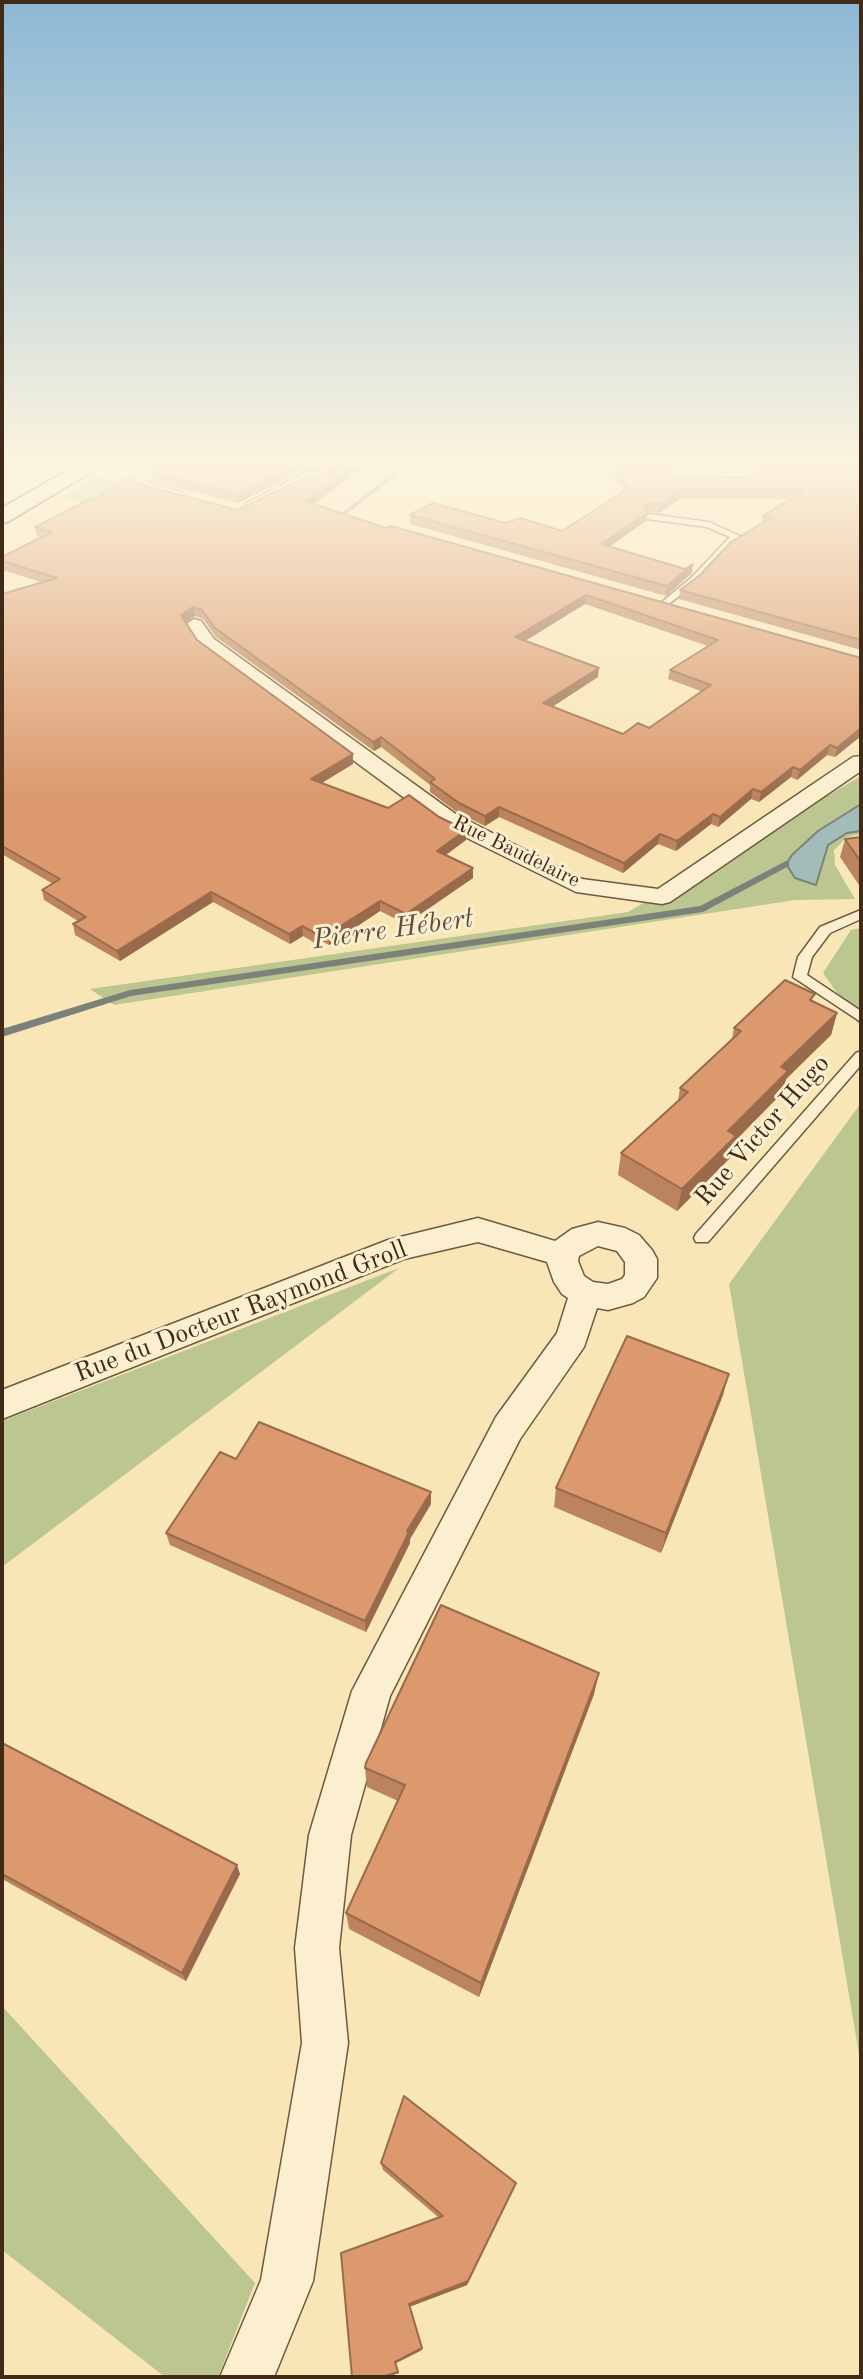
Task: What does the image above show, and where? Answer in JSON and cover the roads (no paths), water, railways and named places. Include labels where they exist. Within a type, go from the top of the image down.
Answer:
[{"type":"street","points":[[659,603],[688,611]]},
{"type":"street","name":"Rue Baudelaire","points":[[194,625],[207,643],[449,820],[576,885],[662,897],[861,762]]},
{"type":"street","name":"Rue du Docteur Raymond Groll","points":[[2,1405],[399,1248],[478,1230],[564,1255]]},
{"type":"street","points":[[598,1234],[621,1239],[638,1253],[642,1272],[633,1287],[622,1294],[608,1297],[586,1293],[568,1279],[562,1267],[564,1255],[576,1240],[598,1234]]},
{"type":"street","points":[[247,2377],[287,2281],[325,2043],[317,1948],[330,1835],[372,1691],[508,1427],[572,1338],[586,1293]]},
{"type":"lane","points":[[659,603],[697,577]]},
{"type":"lane","points":[[861,914],[825,930],[804,957],[800,977],[861,1017]]},
{"type":"lane","name":"Rue Victor Hugo","points":[[702,1238],[861,1056]]},
{"type":"water","points":[[861,804],[861,831],[847,833],[828,845],[816,885],[795,878],[786,864],[792,855],[818,831]]},
{"type":"waterway","name":"Pierre Hébert","points":[[2,1033],[130,993],[703,909],[786,864]]}]
